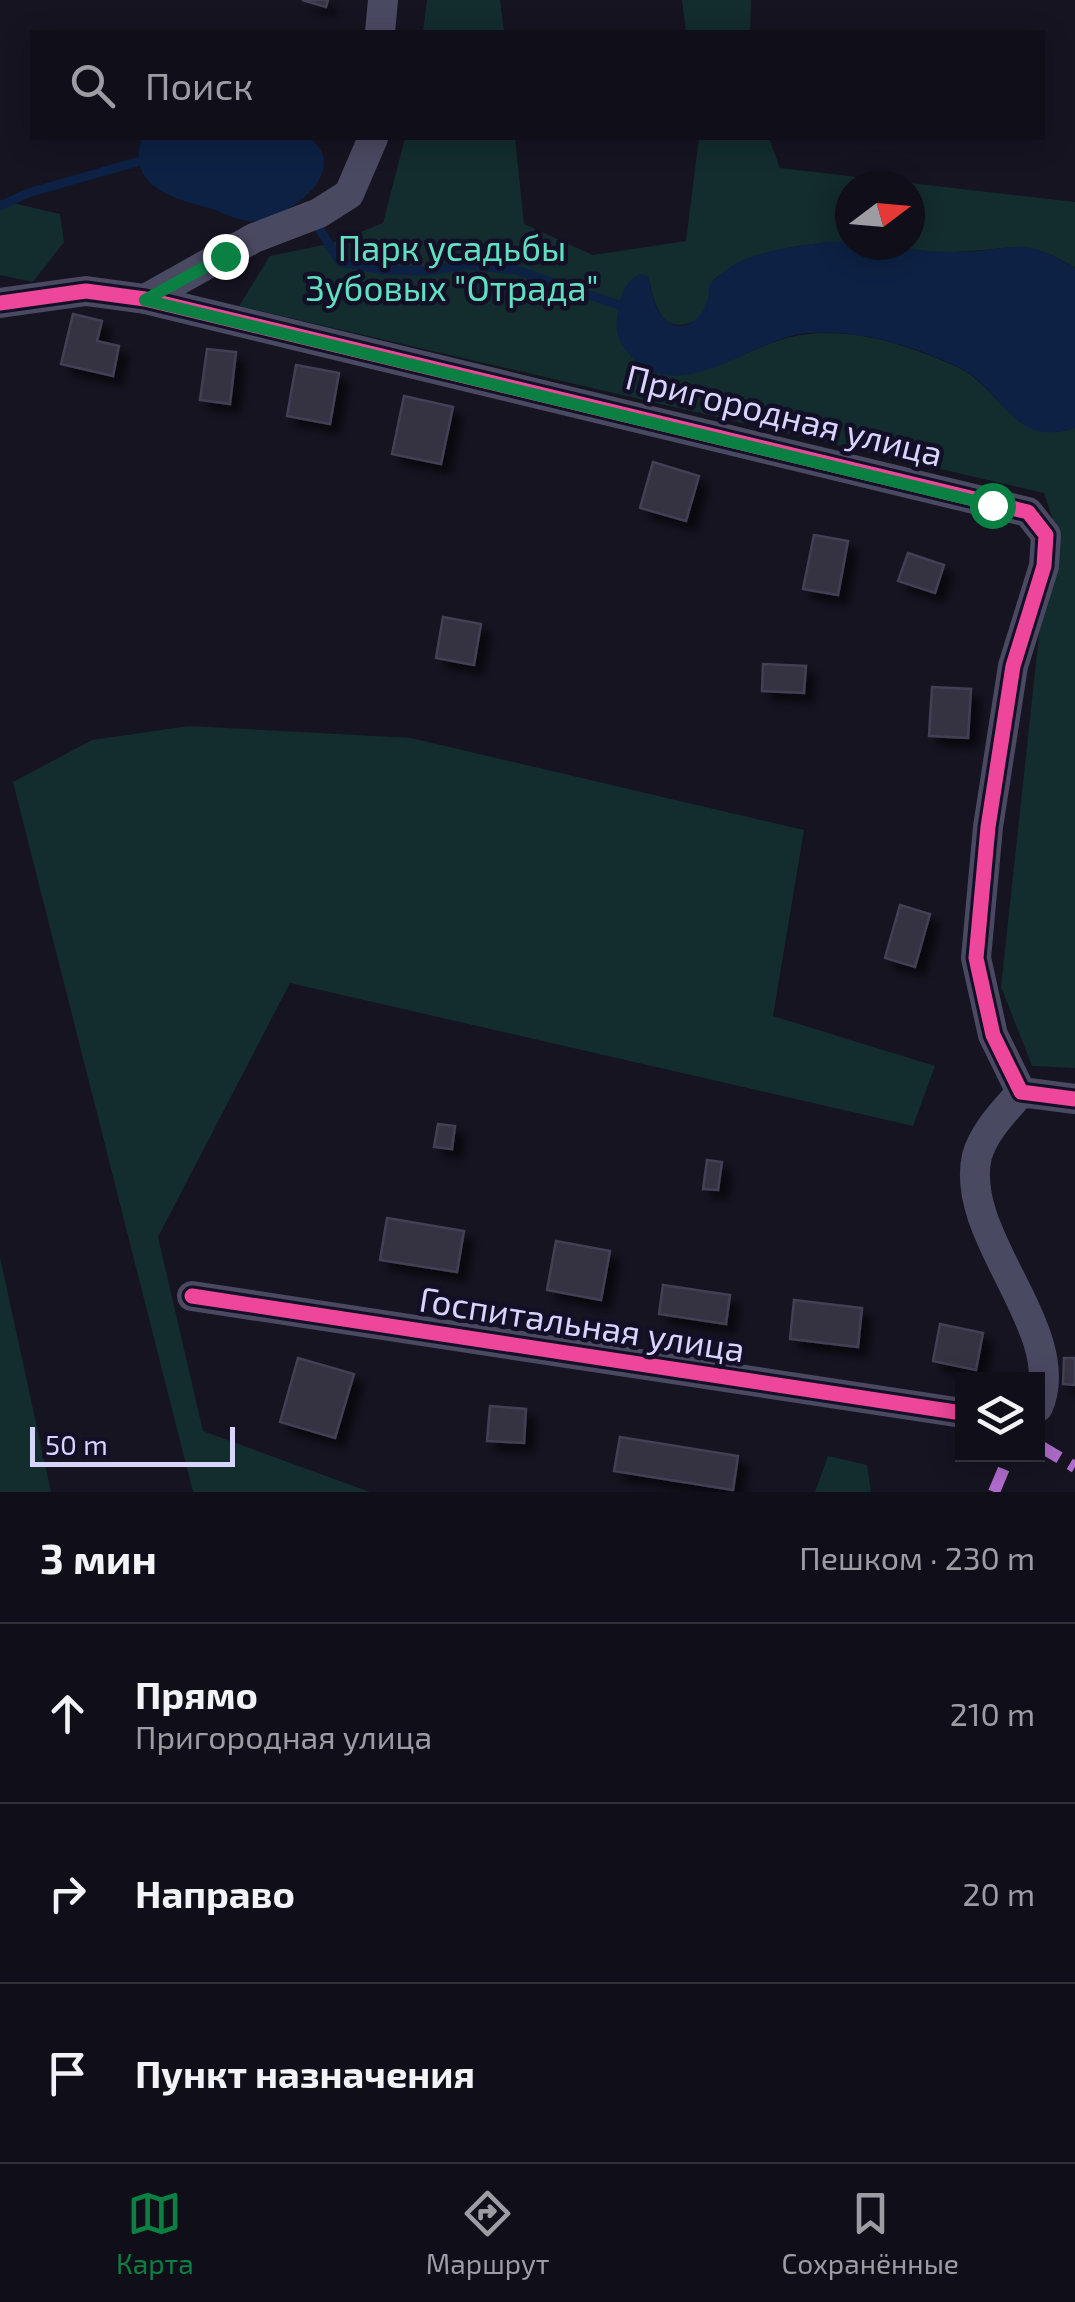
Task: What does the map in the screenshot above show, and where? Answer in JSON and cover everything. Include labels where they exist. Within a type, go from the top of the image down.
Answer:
[{"type":"street","points":[[380,30],[384,0]]},
{"type":"street","points":[[145,300],[254,238],[319,213],[349,194],[371,140]]},
{"type":"street","name":"Пригородная улица","points":[[0,303],[86,291],[145,300],[1028,512],[1046,535],[1044,566],[1013,666],[988,828],[976,958],[993,1035],[1021,1092]]},
{"type":"street","points":[[1045,1381],[1041,1350],[976,1195],[978,1156],[992,1126],[1021,1092],[1075,1098]]},
{"type":"street","name":"Госпитальная улица","points":[[192,1296],[955,1412]]},
{"type":"green space","points":[[427,0],[500,0],[504,30],[423,30]]},
{"type":"green space","points":[[682,0],[751,0],[750,30],[686,30]]},
{"type":"green space","name":"Парк усадьбы Зубовых \"Отрада\"","points":[[404,140],[515,140],[524,224],[593,255],[686,241],[699,140],[770,140],[780,168],[835,174],[835,243],[781,249],[732,267],[714,281],[701,317],[686,324],[677,325],[663,317],[648,276],[661,373],[713,367],[774,342],[803,335],[854,335],[899,345],[961,369],[1024,424],[1038,430],[1075,428],[1075,1068],[1032,1066],[1001,987],[1039,635],[1058,535],[1044,493],[239,306],[270,256],[333,243],[383,223]]},
{"type":"green space","name":"Парк усадьбы Зубовых \"Отрада\"","points":[[925,185],[1075,202],[1075,268],[1029,249],[925,250]]},
{"type":"green space","points":[[0,200],[60,214],[64,242],[33,282],[0,275]]},
{"type":"green space","points":[[189,726],[411,738],[804,830],[773,1016],[935,1066],[913,1126],[290,983],[158,1237],[203,1431],[370,1492],[193,1492],[13,782],[92,740]]},
{"type":"green space","points":[[0,1257],[51,1492],[0,1492]]},
{"type":"green space","points":[[828,1456],[867,1465],[871,1492],[815,1492]]},
{"type":"water","points":[[142,140],[311,140],[321,151],[324,165],[319,179],[295,204],[264,219],[249,221],[183,201],[157,188],[141,169]]},
{"type":"water","points":[[835,242],[835,260],[925,260],[925,251],[1026,247],[1075,268],[1075,428],[1037,431],[1024,425],[962,369],[893,342],[872,338],[837,333],[791,336],[686,375],[665,375],[646,369],[621,342],[617,324],[621,299],[628,283],[639,274],[648,276],[660,314],[677,326],[686,325],[700,315],[709,286],[720,274],[747,259]]},
{"type":"building","points":[[302,0],[328,0],[326,7]]},
{"type":"building","points":[[73,314],[102,321],[97,341],[119,346],[113,376],[61,364]]},
{"type":"building","points":[[207,349],[236,352],[230,404],[200,400]]},
{"type":"building","points":[[296,365],[339,373],[330,424],[287,416]]},
{"type":"building","points":[[404,396],[453,407],[441,464],[392,454]]},
{"type":"building","points":[[653,462],[699,476],[686,521],[640,508]]},
{"type":"building","points":[[814,535],[848,541],[838,595],[803,589]]},
{"type":"building","points":[[908,553],[944,565],[935,593],[898,581]]},
{"type":"building","points":[[443,617],[481,624],[474,665],[436,658]]},
{"type":"building","points":[[763,664],[806,666],[804,693],[762,691]]},
{"type":"building","points":[[932,687],[971,689],[968,738],[929,736]]},
{"type":"building","points":[[900,905],[930,914],[915,967],[885,958]]},
{"type":"building","points":[[438,1124],[455,1126],[452,1149],[434,1147]]},
{"type":"building","points":[[707,1160],[722,1162],[718,1190],[703,1189]]},
{"type":"building","points":[[387,1218],[464,1231],[457,1272],[380,1260]]},
{"type":"building","points":[[556,1241],[610,1251],[601,1300],[547,1290]]},
{"type":"building","points":[[663,1285],[730,1295],[726,1324],[659,1314]]},
{"type":"building","points":[[794,1300],[862,1308],[858,1347],[790,1339]]},
{"type":"building","points":[[940,1324],[983,1333],[976,1370],[933,1361]]},
{"type":"building","points":[[298,1358],[354,1374],[335,1438],[280,1422]]},
{"type":"building","points":[[1064,1358],[1075,1358],[1075,1385],[1063,1384]]},
{"type":"building","points":[[490,1406],[526,1409],[524,1443],[487,1441]]},
{"type":"building","points":[[620,1437],[738,1456],[733,1490],[614,1471]]},
{"type":"waterway","points":[[0,206],[28,193],[140,161]]},
{"type":"waterway","points":[[317,225],[340,262],[384,270],[426,271],[467,265],[516,270],[619,305]]},
{"type":"marked path","points":[[1045,1449],[1075,1467]]},
{"type":"marked path","points":[[994,1492],[1007,1462]]},
{"type":"cycle path","points":[[0,303],[86,291],[145,299],[1028,512],[1046,535],[1044,566],[1013,666],[988,827],[976,958],[993,1035],[1021,1092],[1075,1099]]},
{"type":"cycle path","points":[[192,1296],[955,1412]]},
{"type":"route","points":[[225,256],[145,300],[992,505]]}]
